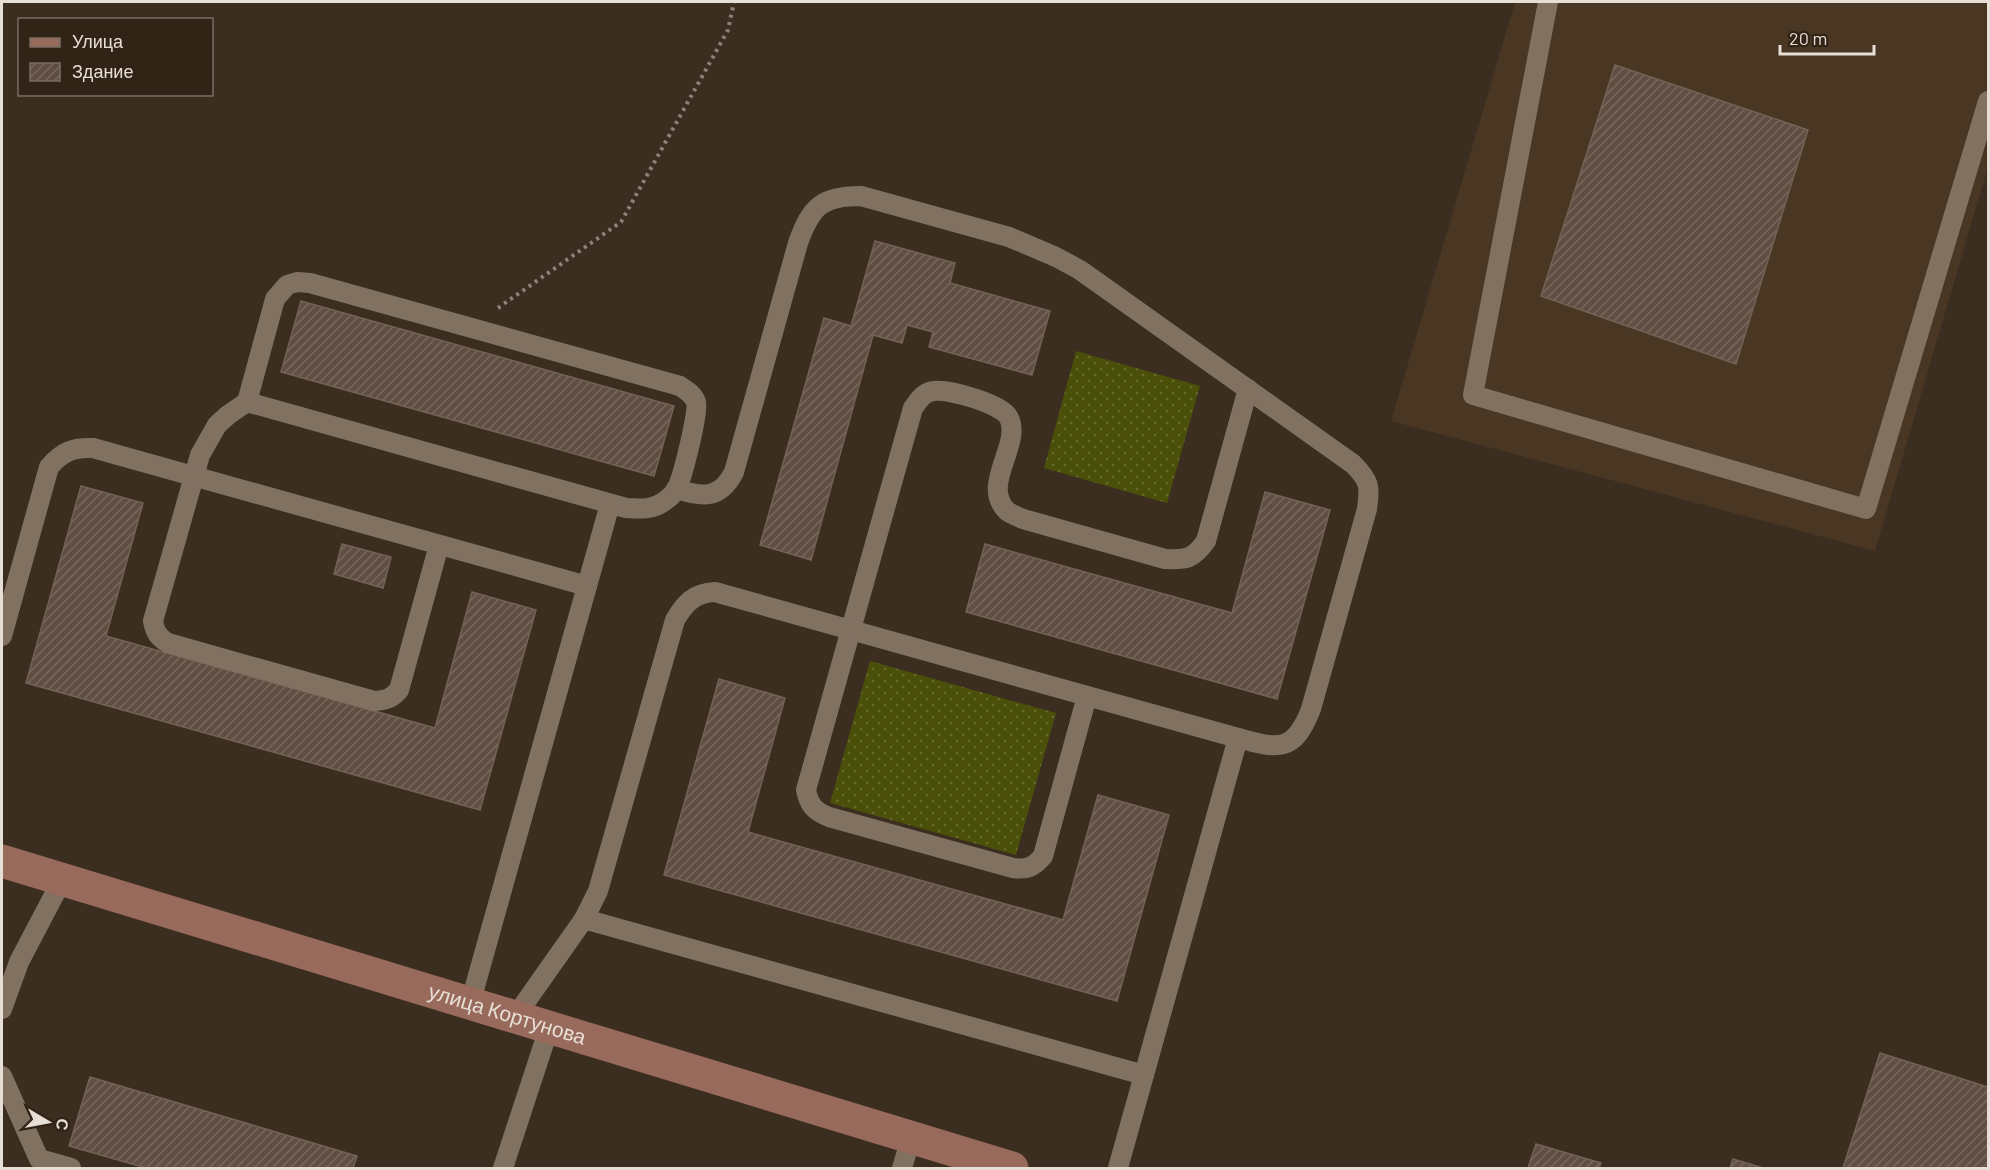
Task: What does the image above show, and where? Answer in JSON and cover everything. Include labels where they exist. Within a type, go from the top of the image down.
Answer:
[{"type":"main road","name":"улица Кортунова","points":[[2,861],[1012,1168]]},
{"type":"lane","points":[[1548,2],[1473,395],[1866,509],[1989,101]]},
{"type":"lane","points":[[515,1017],[584,919],[602,880],[675,620],[684,604],[694,597],[706,592],[715,592],[1238,738],[1269,746],[1285,744],[1304,729],[1311,709],[1367,509],[1370,489],[1365,476],[1353,464],[1080,270],[1010,237],[861,196],[842,196],[824,202],[807,217],[734,472],[729,482],[712,494],[699,496],[676,489]]},
{"type":"lane","points":[[247,402],[610,504],[643,509],[667,500],[676,489],[697,416],[696,403],[691,393],[680,386],[310,283],[297,282],[287,285],[275,299],[247,402],[228,415],[209,436],[200,454],[153,621],[154,630],[159,638],[168,643],[340,691],[375,700],[386,700],[399,690],[439,545]]},
{"type":"lane","points":[[1087,696],[1043,856],[1035,866],[1026,869],[1013,868],[829,817],[816,812],[808,802],[806,790],[913,408],[922,395],[932,391],[945,392],[994,405],[1005,411],[1011,420],[1011,435],[998,483],[999,498],[1007,511],[1023,519],[1165,559],[1185,560],[1198,553],[1206,541],[1248,389]]},
{"type":"lane","points":[[2,636],[49,467],[57,457],[78,448],[93,448],[587,586]]},
{"type":"lane","points":[[470,1004],[610,504]]},
{"type":"lane","points":[[1118,1168],[1238,738]]},
{"type":"lane","points":[[2,1009],[19,962],[62,880]]},
{"type":"lane","points":[[584,919],[1144,1075]]},
{"type":"lane","points":[[503,1168],[549,1028]]},
{"type":"lane","points":[[2,1076],[39,1159],[71,1168]]},
{"type":"lane","points":[[902,1168],[911,1138]]},
{"type":"path","points":[[471,328],[621,222],[728,30],[734,2]]},
{"type":"shaded area","points":[[1515,2],[1988,2],[1988,167],[1875,551],[1391,421]]},
{"type":"green space","points":[[1076,351],[1200,386],[1167,503],[1044,468]]},
{"type":"green space","points":[[870,661],[1056,713],[1016,855],[830,803]]},
{"type":"building","points":[[1615,65],[1808,130],[1736,364],[1541,296]]},
{"type":"building","points":[[875,241],[955,263],[950,283],[1050,311],[1032,375],[929,347],[933,332],[907,325],[902,343],[873,335],[811,560],[760,545],[824,318],[851,326]]},
{"type":"building","points":[[301,301],[674,406],[654,476],[281,372]]},
{"type":"building","points":[[81,486],[143,503],[106,636],[435,728],[472,592],[536,610],[480,810],[26,683]]},
{"type":"building","points":[[1265,492],[1330,510],[1277,699],[966,612],[985,544],[1232,613]]},
{"type":"building","points":[[342,544],[391,557],[383,588],[334,574]]},
{"type":"building","points":[[719,679],[785,698],[748,832],[1063,920],[1098,795],[1169,815],[1117,1001],[664,875]]},
{"type":"building","points":[[1880,1053],[1988,1087],[1988,1168],[1843,1168]]},
{"type":"building","points":[[90,1077],[357,1156],[353,1168],[146,1168],[69,1146]]},
{"type":"building","points":[[1536,1144],[1601,1163],[1599,1168],[1528,1168]]},
{"type":"building","points":[[1733,1159],[1763,1168],[1730,1168]]}]
